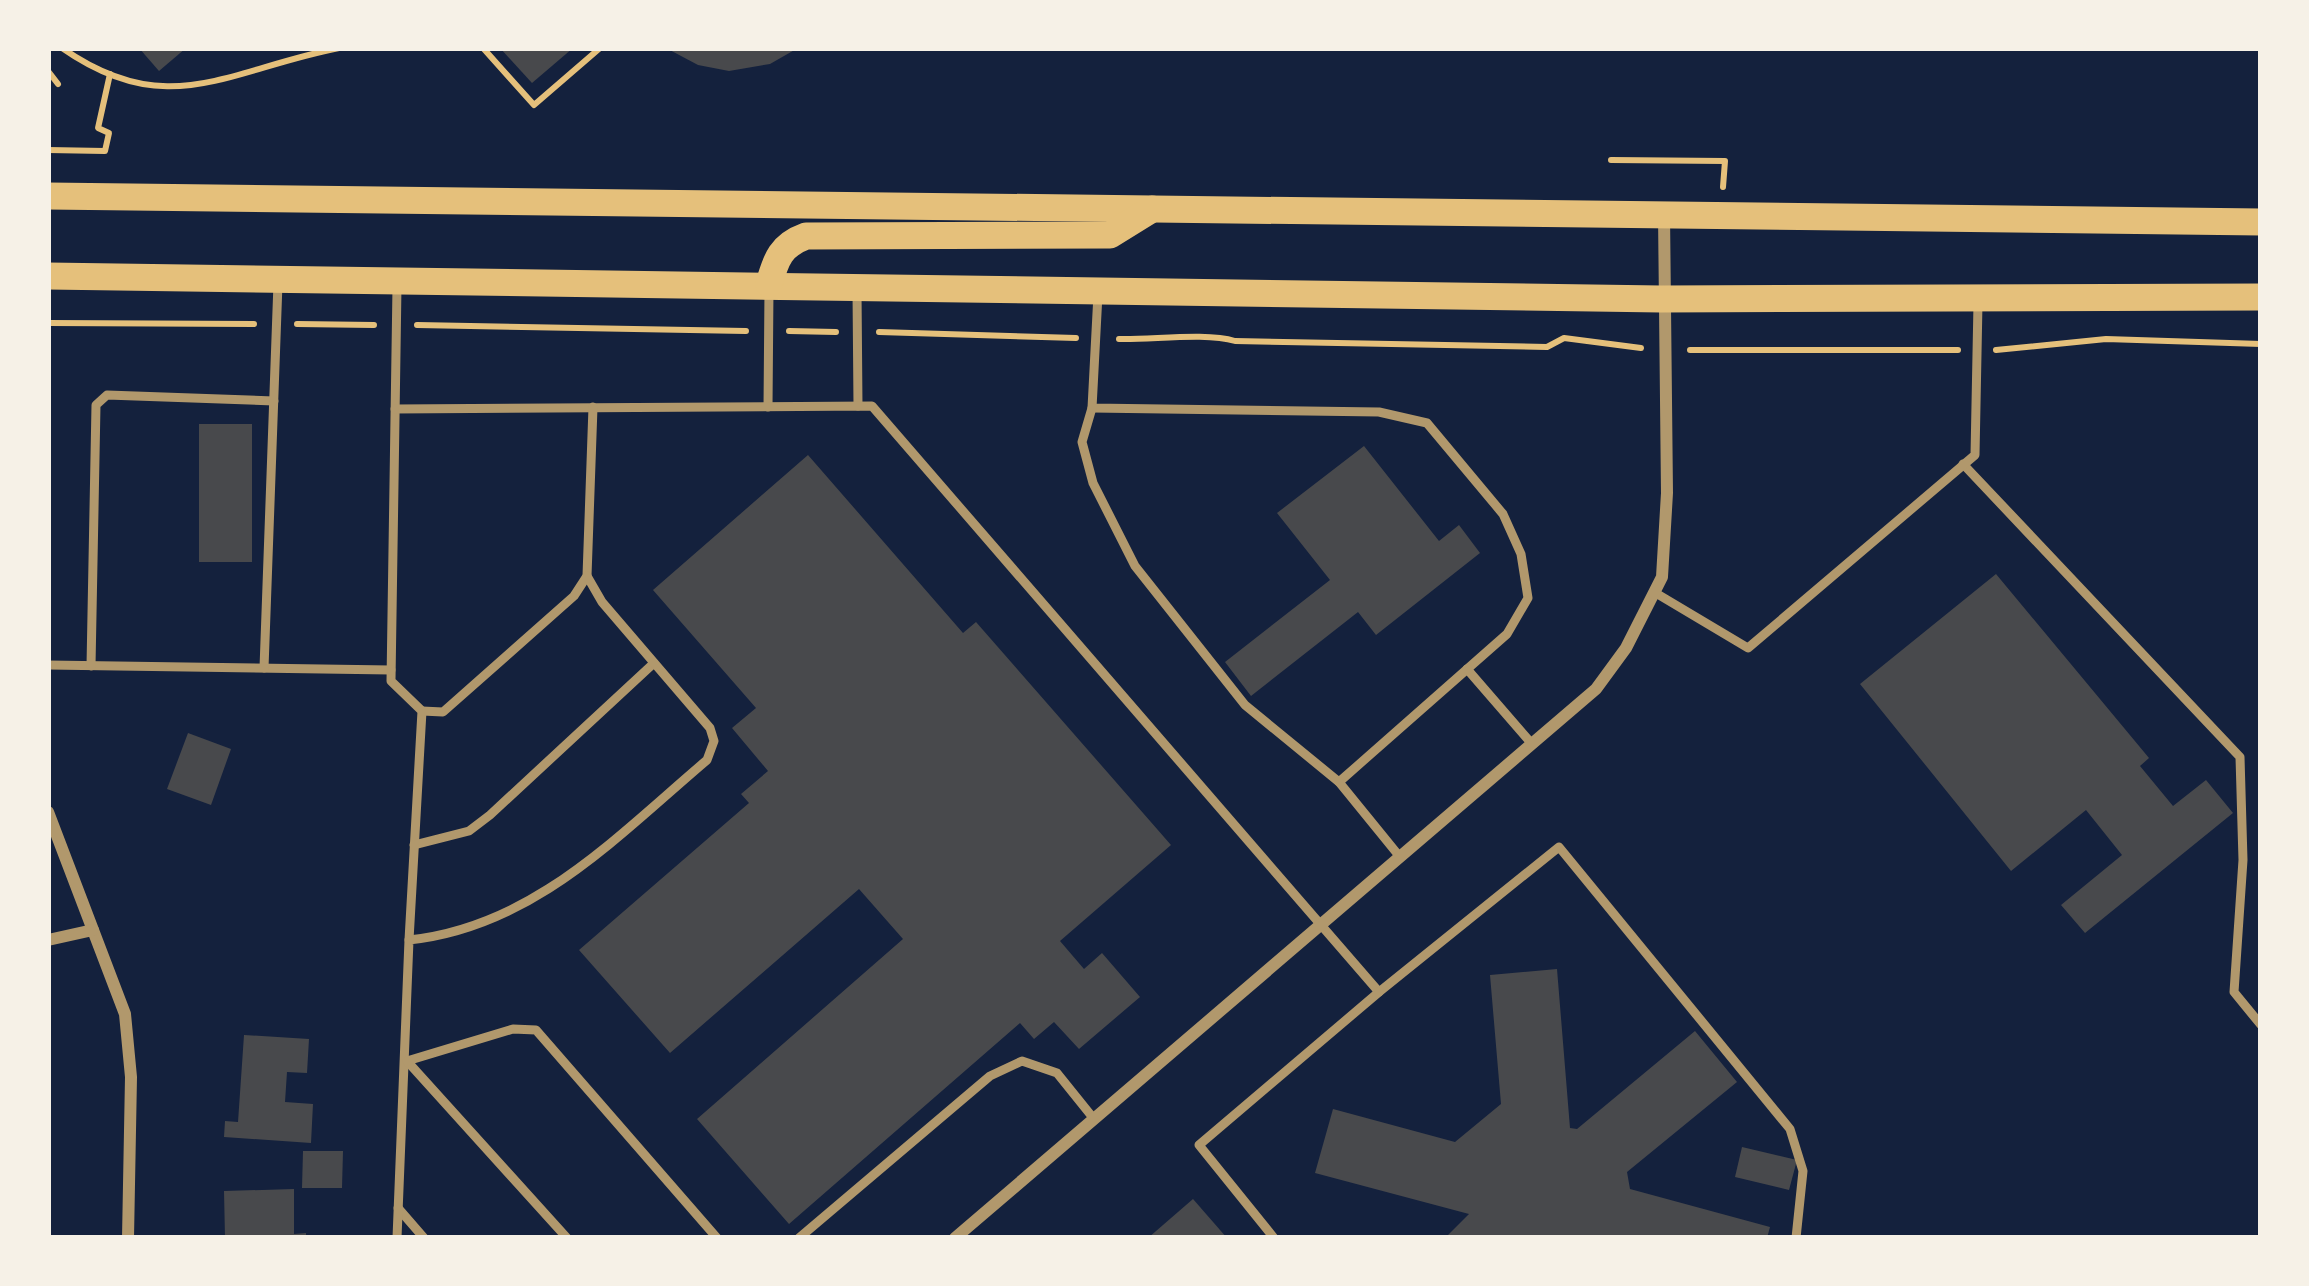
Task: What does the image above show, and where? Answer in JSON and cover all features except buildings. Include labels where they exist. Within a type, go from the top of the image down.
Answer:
[{"type":"main road","points":[[61,196],[2261,222]]},
{"type":"main road","points":[[769,284],[777,256],[789,242],[806,236],[1110,235],[1156,207]]},
{"type":"main road","points":[[57,276],[1661,299],[2261,297]]},
{"type":"street","points":[[955,1238],[1596,689],[1626,648],[1662,577],[1667,493],[1661,299],[1664,212]]},
{"type":"street","points":[[48,812],[125,1014],[131,1077],[128,1238]]},
{"type":"street","points":[[48,940],[93,930]]},
{"type":"lane","points":[[264,668],[279,278]]},
{"type":"lane","points":[[398,279],[392,681],[422,711],[443,712],[574,596],[587,576],[593,407]]},
{"type":"lane","points":[[768,407],[769,284]]},
{"type":"lane","points":[[857,284],[858,406]]},
{"type":"lane","points":[[1098,289],[1092,407],[1082,442],[1093,483],[1135,566],[1245,705],[1339,782],[1400,857]]},
{"type":"lane","points":[[1654,592],[1748,648],[1975,454],[1978,297]]},
{"type":"lane","points":[[91,666],[96,405],[107,395],[274,401]]},
{"type":"lane","points":[[394,409],[872,406],[1379,992]]},
{"type":"lane","points":[[1092,407],[1379,412],[1427,423],[1503,514],[1521,554],[1528,598],[1507,634],[1339,782]]},
{"type":"lane","points":[[1964,464],[2240,757],[2243,860],[2234,992],[2261,1025]]},
{"type":"lane","points":[[409,940],[448,936],[518,910],[567,879],[707,760],[714,740],[710,728],[602,602],[587,576]]},
{"type":"lane","points":[[414,845],[469,831],[654,663]]},
{"type":"lane","points":[[48,665],[392,670]]},
{"type":"lane","points":[[1467,669],[1532,744]]},
{"type":"lane","points":[[397,1238],[422,711]]},
{"type":"lane","points":[[1274,1238],[1199,1145],[1559,847],[1790,1129],[1803,1171],[1796,1238]]},
{"type":"lane","points":[[407,1061],[513,1029],[536,1030],[717,1238]]},
{"type":"lane","points":[[407,1061],[567,1238]]},
{"type":"lane","points":[[799,1238],[990,1076],[1022,1061],[1058,1073],[1094,1119]]},
{"type":"lane","points":[[398,1208],[424,1238]]},
{"type":"path","points":[[62,48],[110,74],[166,90],[191,88],[268,62],[339,48]]},
{"type":"path","points":[[483,48],[534,106],[600,48]]},
{"type":"path","points":[[48,71],[58,84]]},
{"type":"path","points":[[48,150],[105,151],[109,133],[98,128],[110,74]]},
{"type":"path","points":[[61,196],[78,150]]},
{"type":"path","points":[[57,276],[61,323]]},
{"type":"path","points":[[48,322],[1203,341],[1218,336],[1235,341],[1547,347],[1564,338],[1662,350],[2031,350],[2106,339],[2261,344]]}]
